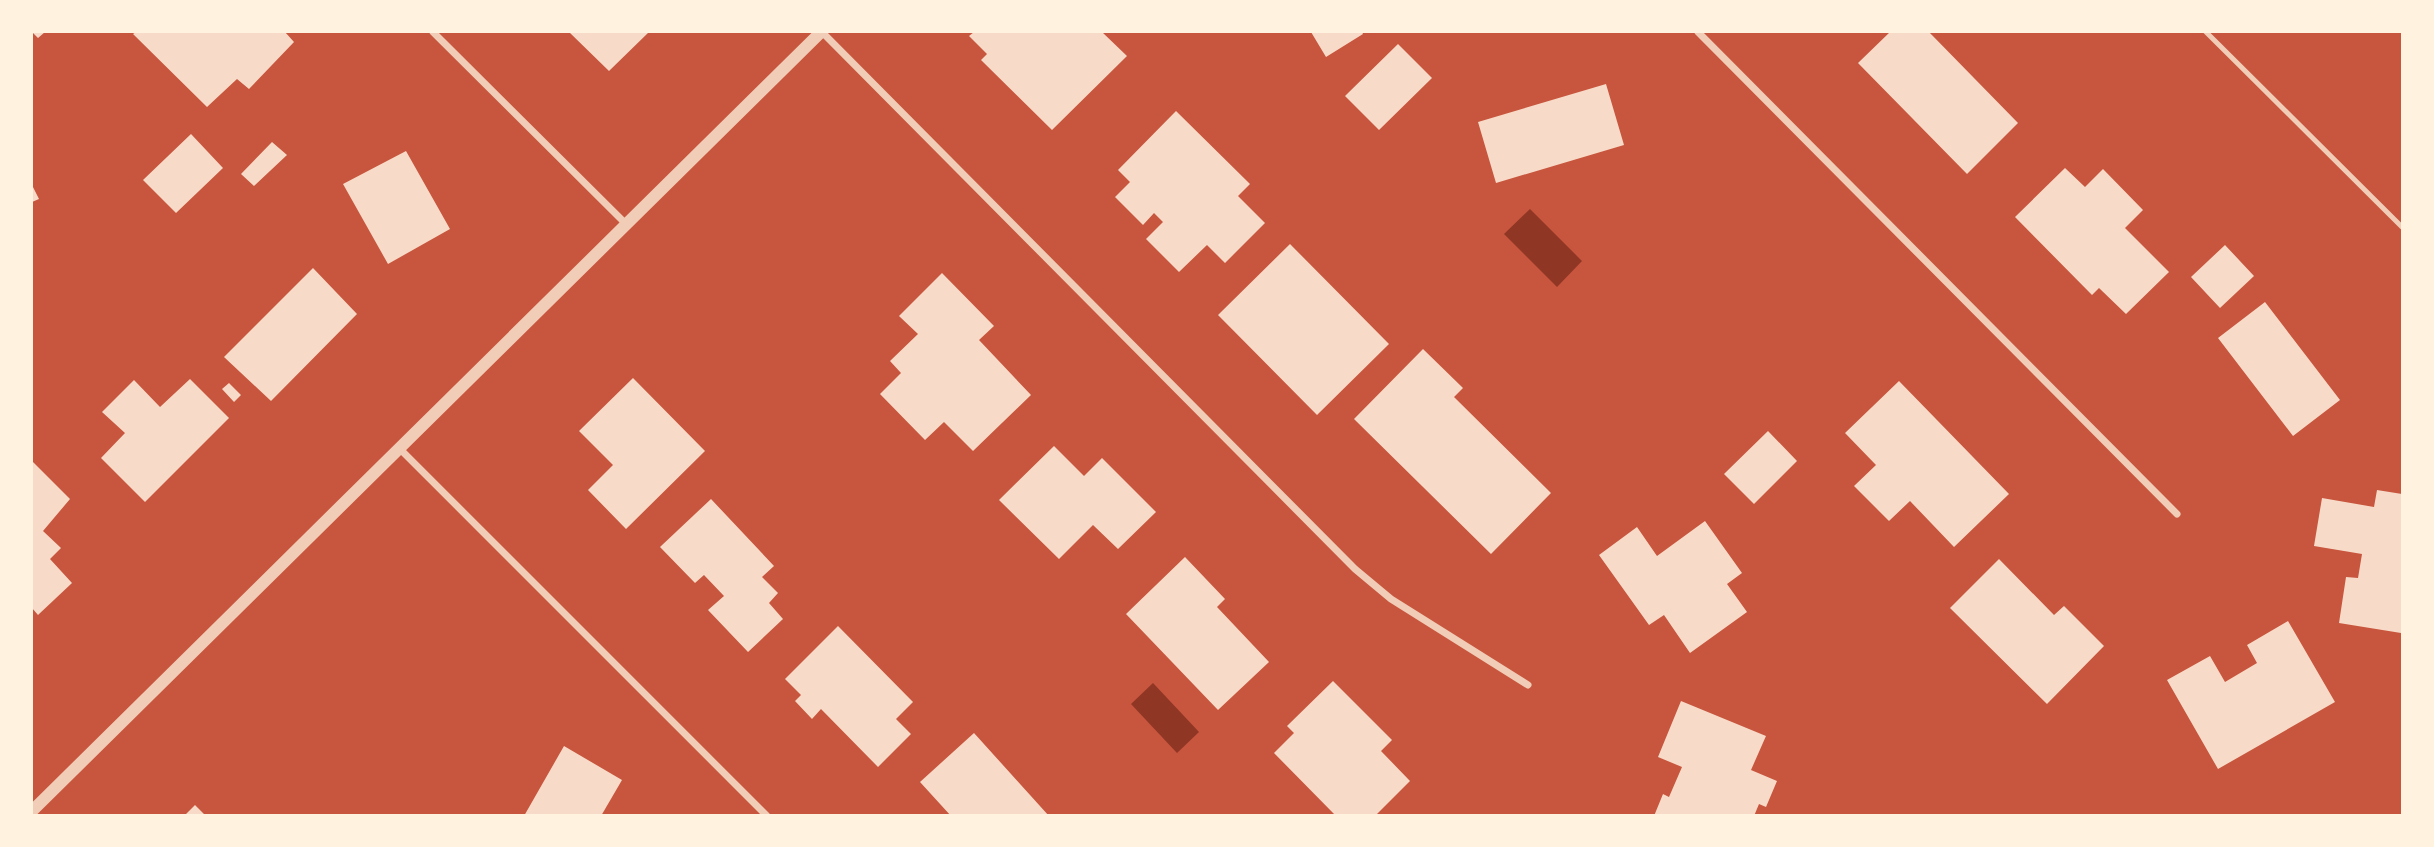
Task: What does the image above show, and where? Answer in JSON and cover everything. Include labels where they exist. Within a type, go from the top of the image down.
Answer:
[{"type":"street","points":[[433,32],[626,224]]},
{"type":"street","points":[[32,811],[822,32],[1355,569],[1391,599],[1528,685]]},
{"type":"street","points":[[1698,32],[2177,514]]},
{"type":"street","points":[[399,448],[767,816]]},
{"type":"lane","points":[[2206,32],[2403,227]]},
{"type":"shaded area","points":[[1530,209],[1582,261],[1557,287],[1504,234]]},
{"type":"shaded area","points":[[1153,683],[1199,732],[1177,753],[1131,704]]},
{"type":"building","points":[[32,32],[45,32],[38,38]]},
{"type":"building","points":[[285,32],[294,42],[249,89],[237,79],[207,107],[133,34]]},
{"type":"building","points":[[569,32],[649,32],[609,71]]},
{"type":"building","points":[[974,32],[1102,32],[1127,56],[1052,130],[981,60],[987,54],[969,36]]},
{"type":"building","points":[[1311,32],[1362,32],[1363,34],[1326,57]]},
{"type":"building","points":[[1890,32],[1929,32],[2018,123],[1967,174],[1858,63]]},
{"type":"building","points":[[1398,44],[1432,78],[1379,130],[1345,96]]},
{"type":"building","points":[[1606,84],[1624,145],[1496,183],[1478,122]]},
{"type":"building","points":[[1176,111],[1250,184],[1238,196],[1265,223],[1225,263],[1207,245],[1179,272],[1146,239],[1163,222],[1154,213],[1143,225],[1115,197],[1130,182],[1118,170]]},
{"type":"building","points":[[191,134],[223,168],[176,213],[143,180]]},
{"type":"building","points":[[272,142],[287,155],[254,186],[241,174]]},
{"type":"building","points":[[406,151],[450,229],[388,264],[343,184]]},
{"type":"building","points":[[2065,168],[2085,187],[2103,169],[2143,210],[2125,228],[2169,272],[2126,314],[2099,288],[2092,295],[2015,217]]},
{"type":"building","points":[[32,185],[39,199],[32,202]]},
{"type":"building","points":[[1290,244],[1389,344],[1317,415],[1218,315]]},
{"type":"building","points":[[2225,245],[2254,276],[2220,308],[2191,277]]},
{"type":"building","points":[[313,268],[357,314],[271,401],[224,357]]},
{"type":"building","points":[[942,273],[994,326],[979,340],[1031,395],[973,451],[944,422],[925,440],[880,394],[901,373],[890,361],[918,334],[899,316]]},
{"type":"building","points":[[2265,302],[2340,400],[2293,436],[2218,338]]},
{"type":"building","points":[[1423,349],[1463,388],[1454,397],[1551,493],[1491,554],[1354,419]]},
{"type":"building","points":[[633,378],[705,451],[626,529],[588,490],[613,465],[579,431]]},
{"type":"building","points":[[190,379],[229,418],[145,502],[101,458],[125,433],[102,412],[134,380],[160,407]]},
{"type":"building","points":[[1899,381],[2009,494],[1954,547],[1910,501],[1889,521],[1854,486],[1876,465],[1845,433]]},
{"type":"building","points":[[229,383],[241,395],[234,402],[222,389]]},
{"type":"building","points":[[1768,431],[1797,461],[1754,504],[1724,474]]},
{"type":"building","points":[[1054,446],[1084,476],[1102,458],[1156,512],[1118,549],[1093,525],[1059,559],[999,500]]},
{"type":"building","points":[[32,461],[70,499],[43,531],[61,548],[50,559],[72,583],[38,615],[32,608]]},
{"type":"building","points":[[2377,490],[2402,494],[2401,633],[2339,623],[2346,577],[2358,578],[2362,554],[2314,546],[2322,498],[2374,507]]},
{"type":"building","points":[[711,499],[774,566],[762,577],[778,593],[769,603],[783,619],[748,652],[708,610],[724,596],[704,575],[695,583],[660,547]]},
{"type":"building","points":[[1705,521],[1742,573],[1727,584],[1747,612],[1690,653],[1664,615],[1649,625],[1599,555],[1637,527],[1657,556]]},
{"type":"building","points":[[1185,557],[1225,599],[1217,607],[1269,662],[1218,710],[1126,614]]},
{"type":"building","points":[[1999,559],[2054,615],[2064,606],[2104,646],[2047,704],[1950,608]]},
{"type":"building","points":[[2288,621],[2335,702],[2218,769],[2167,680],[2210,656],[2225,682],[2257,663],[2247,645]]},
{"type":"building","points":[[838,626],[913,702],[896,719],[911,734],[878,767],[821,709],[812,719],[795,701],[801,695],[785,679]]},
{"type":"building","points":[[1333,681],[1392,740],[1381,751],[1410,781],[1375,816],[1336,816],[1274,753],[1294,733],[1287,726]]},
{"type":"building","points":[[1681,701],[1766,736],[1751,770],[1777,781],[1766,807],[1759,804],[1754,816],[1654,816],[1663,794],[1669,797],[1682,767],[1658,757]]},
{"type":"building","points":[[974,733],[1049,816],[951,816],[920,782]]},
{"type":"building","points":[[564,746],[622,780],[601,816],[524,816]]},
{"type":"building","points":[[195,805],[206,816],[184,816]]}]
